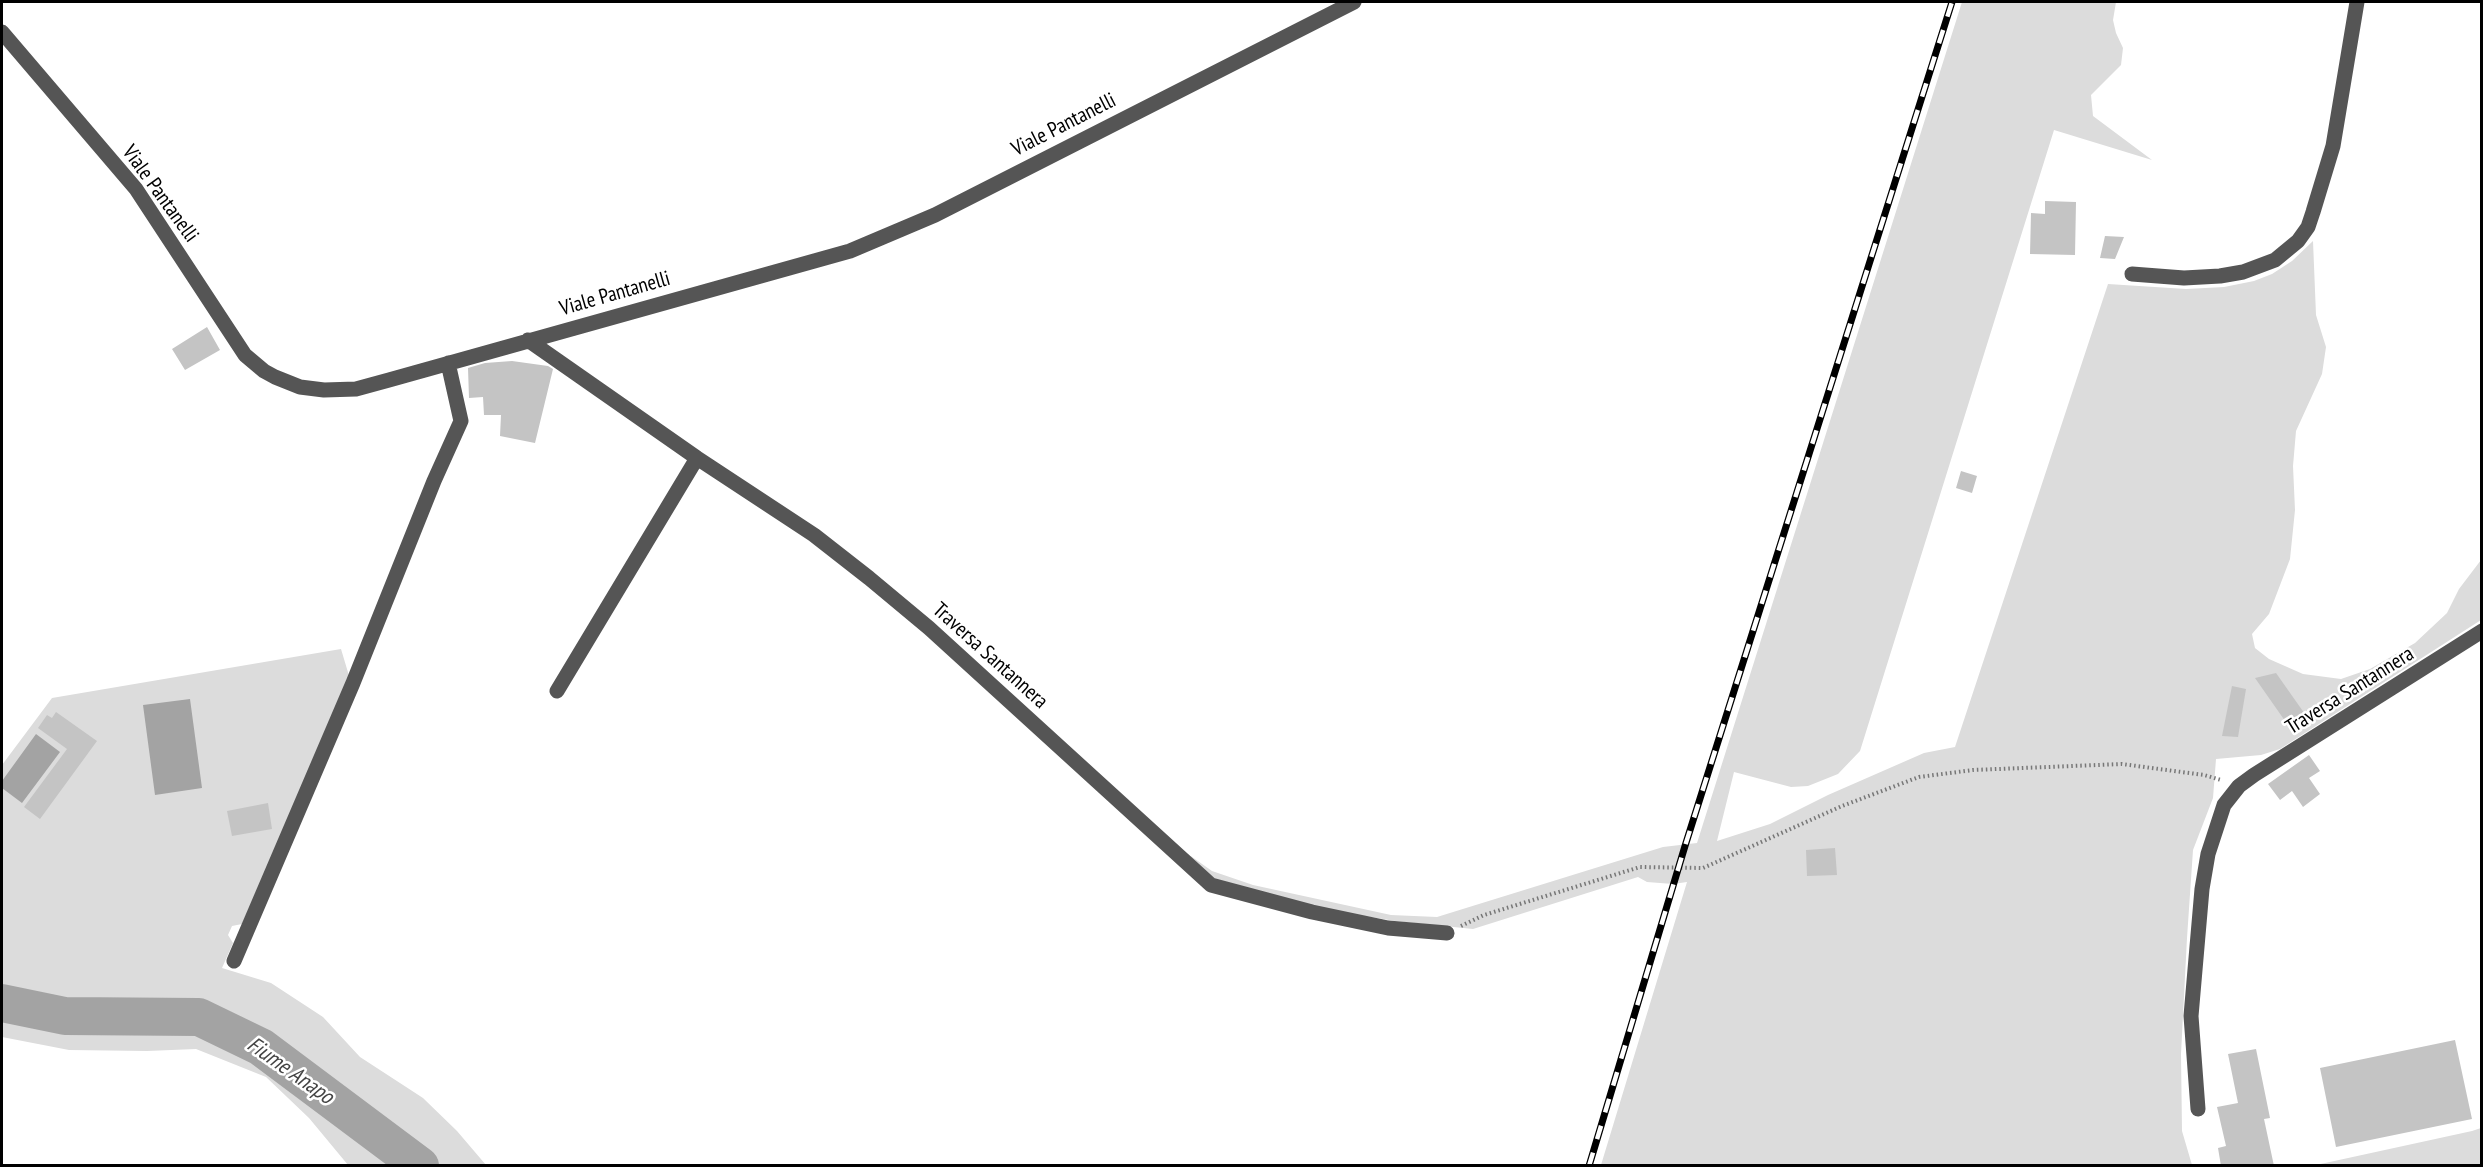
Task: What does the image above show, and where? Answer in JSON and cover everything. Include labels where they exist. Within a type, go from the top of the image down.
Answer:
[{"type":"street","name":"Viale Pantanelli","points":[[2,32],[136,189],[245,355],[264,371],[300,387],[324,390],[356,389],[850,251],[934,214],[1354,2]]},
{"type":"street","points":[[2132,274],[2184,278],[2228,275],[2275,260],[2298,241],[2308,227],[2333,146],[2357,2]]},
{"type":"street","name":"Traversa Santannera","points":[[528,340],[697,458],[814,535],[877,585],[929,628],[1211,885],[1312,912],[1388,928],[1447,933]]},
{"type":"street","points":[[234,961],[461,422],[448,363]]},
{"type":"street","points":[[557,692],[697,458]]},
{"type":"street","name":"Traversa Santannera","points":[[2239,786],[2481,631]]},
{"type":"street","points":[[2198,1109],[2191,1016],[2202,889],[2208,854],[2224,805],[2239,786]]},
{"type":"path","points":[[1447,933],[1484,915],[1640,867],[1704,868],[1842,806],[1919,777],[1974,770],[2122,764],[2204,776],[2239,786]]},
{"type":"shaded area","points":[[1962,2],[2116,2],[2113,20],[2123,48],[2121,65],[2091,95],[2093,116],[2152,160],[2054,130],[1860,751],[1838,774],[1808,786],[1791,787],[1734,772],[1717,841],[1770,824],[1828,795],[1924,753],[1955,747],[2108,284],[2186,289],[2224,287],[2254,281],[2272,274],[2292,261],[2313,241],[2316,315],[2326,347],[2322,374],[2296,431],[2293,466],[2295,510],[2290,559],[2269,614],[2252,634],[2255,648],[2269,659],[2303,674],[2341,679],[2370,669],[2415,643],[2447,613],[2459,589],[2481,560],[2481,620],[2280,749],[2261,755],[2216,759],[2213,798],[2193,850],[2187,938],[2181,1054],[2182,1131],[2192,1165],[1601,1165],[1687,882],[1673,884],[1647,882],[1638,877],[1473,929],[1395,921],[1328,910],[1216,880],[1178,847],[1212,871],[1253,885],[1391,915],[1437,917],[1663,847],[1697,843]]},
{"type":"shaded area","points":[[341,649],[350,679],[242,924],[232,926],[228,935],[233,943],[222,968],[271,983],[323,1017],[360,1057],[423,1098],[457,1131],[486,1165],[348,1165],[309,1118],[266,1077],[196,1049],[69,1050],[2,1037],[2,765],[52,698]]},
{"type":"shaded area","points":[[190,699],[202,788],[155,795],[143,705]]},
{"type":"shaded area","points":[[36,734],[60,752],[22,803],[2,788],[2,781]]},
{"type":"shaded area","points":[[2481,1128],[2481,1165],[2316,1165],[2472,1131]]},
{"type":"building","points":[[2045,201],[2076,202],[2075,255],[2030,254],[2031,213],[2045,214]]},
{"type":"building","points":[[2105,236],[2124,237],[2115,259],[2100,258]]},
{"type":"building","points":[[207,327],[220,350],[185,370],[172,349]]},
{"type":"building","points":[[512,361],[548,366],[553,369],[535,443],[500,436],[501,415],[484,415],[483,397],[469,398],[468,368],[485,363]]},
{"type":"building","points":[[1961,471],[1977,476],[1972,493],[1956,488]]},
{"type":"building","points":[[2276,673],[2307,717],[2290,728],[2255,678]]},
{"type":"building","points":[[2232,686],[2246,689],[2238,737],[2222,736]]},
{"type":"building","points":[[56,712],[97,741],[40,819],[24,807],[67,749],[38,728],[47,715],[52,718]]},
{"type":"building","points":[[2309,755],[2320,771],[2309,778],[2320,794],[2303,807],[2292,791],[2280,800],[2268,784]]},
{"type":"building","points":[[268,803],[272,829],[232,836],[227,811]]},
{"type":"building","points":[[1835,848],[1837,875],[1807,876],[1806,850]]},
{"type":"building","points":[[2455,1040],[2472,1119],[2336,1147],[2320,1068]]},
{"type":"building","points":[[2256,1049],[2270,1118],[2264,1119],[2274,1166],[2221,1166],[2218,1148],[2226,1146],[2217,1107],[2238,1103],[2228,1054]]},
{"type":"waterway","name":"Fiume Anapo","points":[[2,1003],[65,1016],[199,1017],[261,1047],[420,1166]]},
{"type":"railway","points":[[1589,1166],[1685,846],[1952,2]]}]
